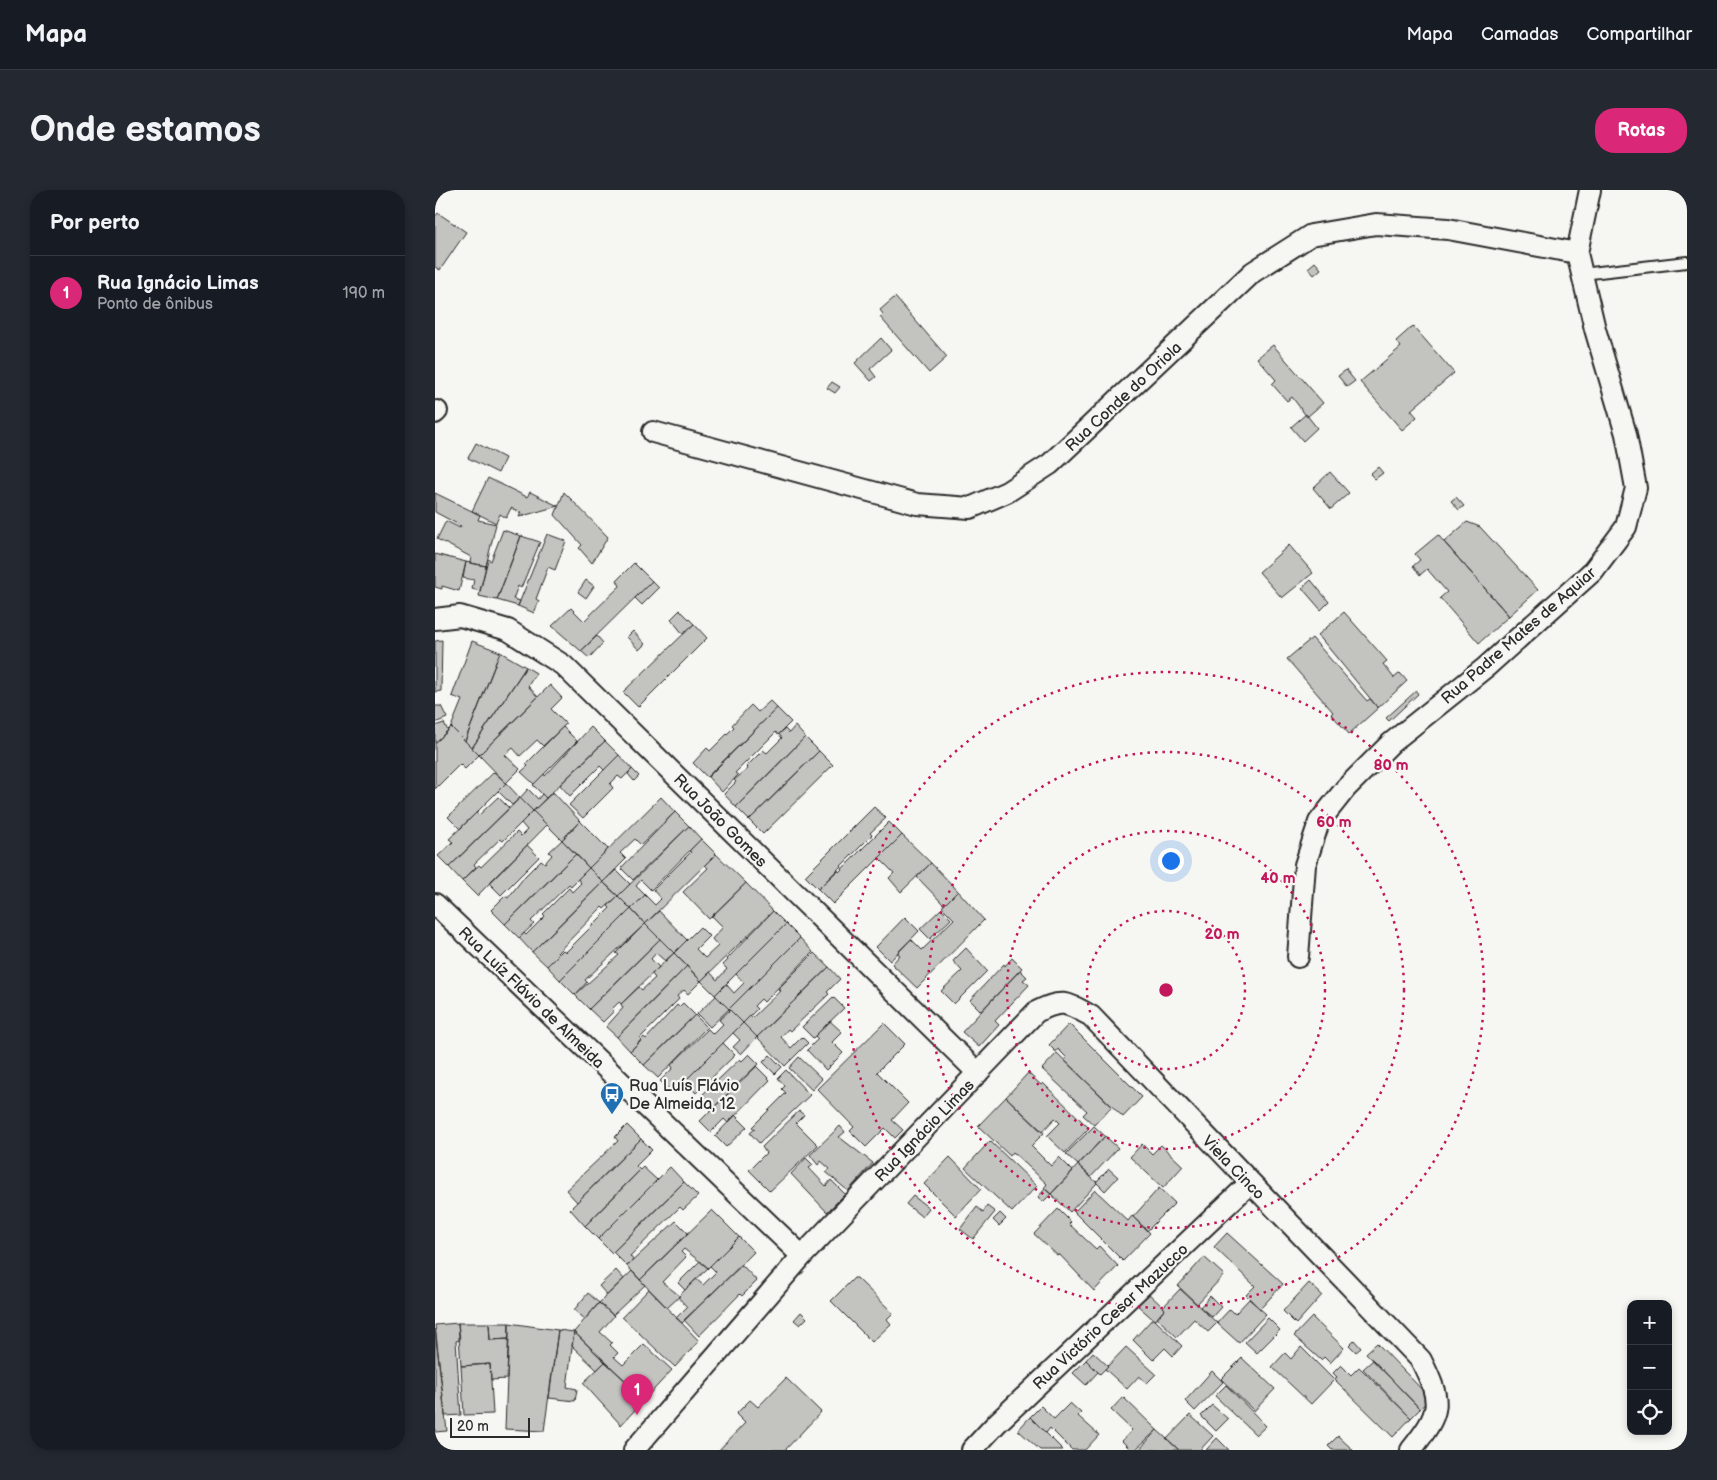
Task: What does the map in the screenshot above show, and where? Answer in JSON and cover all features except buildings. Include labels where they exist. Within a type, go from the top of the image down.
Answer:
[{"type":"street","name":"Rua Padre Mates de Aquiar","points":[[1298,957],[1305,865],[1319,822],[1345,788],[1391,743],[1486,667],[1593,571],[1625,527],[1636,488],[1626,434],[1595,329],[1577,253],[1590,190]]},
{"type":"street","name":"Rua Conde do Oriola","points":[[653,432],[917,504],[970,508],[1007,492],[1050,464],[1253,272],[1311,235],[1376,224],[1439,228],[1577,253]]},
{"type":"street","name":"Rua João Gomes","points":[[435,619],[460,616],[509,630],[563,664],[978,1073]]},
{"type":"street","name":"Rua Luíz Flávio de Almeida","points":[[435,904],[802,1256]]},
{"type":"street","name":"Viela Cinco","points":[[1036,1012],[1053,1003],[1070,1004],[1091,1016],[1249,1184],[1421,1360],[1433,1384],[1437,1402],[1430,1425],[1411,1450]]},
{"type":"street","name":"Rua Ignácio Limas","points":[[634,1450],[802,1256],[1036,1012]]},
{"type":"street","name":"Rua Victório Cesar Mazucco","points":[[972,1450],[997,1423],[1249,1184]]},
{"type":"lane","points":[[1582,274],[1687,262]]},
{"type":"place","name":"Rua Luís Flávio De Almeida, 12","points":[[612,1115]]},
{"type":"place","name":"Rua Ignácio Limas","points":[[637,1415]]}]
